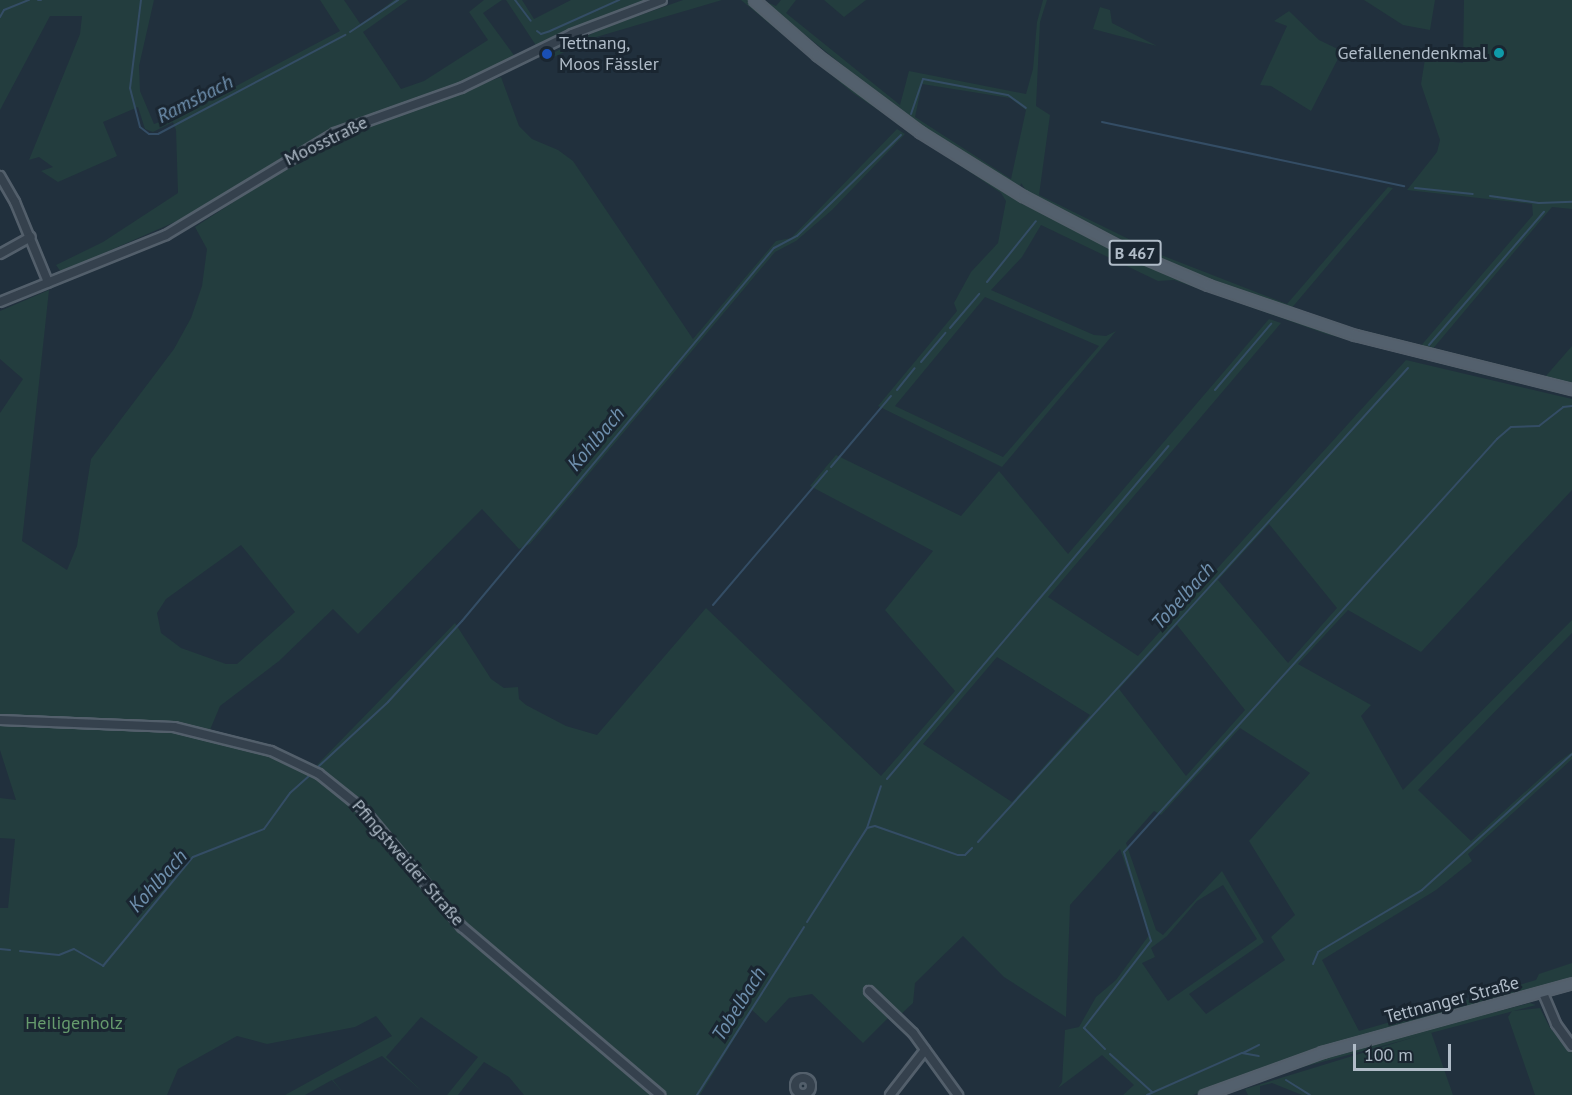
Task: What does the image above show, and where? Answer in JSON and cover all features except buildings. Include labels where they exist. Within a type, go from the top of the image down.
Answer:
[{"type":"main road","name":"B 467","points":[[754,0],[817,55],[920,132],[1023,196],[1128,251],[1208,285],[1355,335],[1572,389]]},
{"type":"main road","name":"Tettnanger Straße","points":[[1204,1095],[1329,1050],[1543,993],[1572,983]]},
{"type":"street","name":"Moosstraße","points":[[0,302],[178,228],[335,133],[461,88],[572,34],[662,0]]},
{"type":"street","points":[[0,176],[31,237],[48,282]]},
{"type":"street","points":[[0,254],[31,237]]},
{"type":"street","name":"Pfingstweider Straße","points":[[0,720],[174,727],[232,739],[304,765],[356,802],[462,927],[524,982],[660,1095]]},
{"type":"street","points":[[869,991],[900,1019],[958,1095]]},
{"type":"street","points":[[1543,993],[1556,1024],[1572,1046]]},
{"type":"street","points":[[890,1095],[925,1050]]},
{"type":"green space","points":[[0,0],[154,0],[139,66],[140,91],[154,124],[191,110],[340,31],[320,0],[344,0],[361,25],[394,0],[408,0],[363,32],[401,89],[424,81],[488,40],[469,12],[484,0],[502,0],[483,13],[516,58],[462,84],[343,126],[193,214],[61,272],[56,265],[103,242],[178,193],[176,130],[173,122],[153,132],[145,129],[138,107],[103,122],[117,156],[58,182],[41,171],[53,167],[39,157],[29,160],[80,34],[82,16],[50,16],[0,110]]},
{"type":"green space","points":[[506,0],[522,0],[534,19],[571,0],[651,0],[537,47]]},
{"type":"green space","points":[[683,0],[722,0],[593,38],[554,57],[547,56],[601,29]]},
{"type":"green space","points":[[741,0],[748,0],[889,115],[1018,198],[1018,202],[1215,292],[1381,347],[1523,385],[1326,334],[1174,280],[1158,281],[1041,225],[1022,257],[991,290],[1094,335],[1106,336],[1116,331],[1002,467],[878,406],[957,311],[954,303],[971,272],[998,243],[1006,201],[1001,193],[853,93]],"holes":[[[985,297],[1099,346],[1003,457],[895,406]]]},
{"type":"green space","points":[[762,0],[776,6],[781,0],[796,0],[786,13],[900,105],[909,71],[1026,94],[1033,69],[1037,22],[1043,0],[1047,0],[1040,22],[1036,106],[1050,115],[1039,195],[1161,255],[1287,304],[1388,187],[1393,188],[1290,310],[1162,260],[1027,192],[1021,183],[1020,188],[967,157],[898,110]],"holes":[[[922,84],[1010,98],[1026,110],[1011,179],[915,117]]]},
{"type":"green space","points":[[824,0],[866,0],[844,17]]},
{"type":"green space","points":[[1364,0],[1435,0],[1430,30],[1403,25]]},
{"type":"green space","points":[[1464,0],[1572,0],[1572,209],[1552,207],[1431,351],[1419,348],[1533,215],[1532,204],[1407,190],[1437,152],[1440,140],[1421,84],[1425,59],[1463,63]]},
{"type":"green space","points":[[1100,7],[1110,10],[1112,23],[1157,46],[1093,29]]},
{"type":"green space","points":[[1289,11],[1319,40],[1342,51],[1311,111],[1271,86],[1260,85],[1287,26],[1274,21]]},
{"type":"green space","name":"Heiligenholz","points":[[501,77],[519,126],[532,139],[558,150],[573,161],[693,339],[776,241],[791,238],[897,129],[905,134],[832,210],[796,241],[775,252],[530,544],[519,549],[482,509],[358,634],[333,609],[279,661],[220,706],[207,737],[266,752],[305,769],[340,792],[362,812],[430,896],[434,893],[362,803],[315,767],[455,623],[491,679],[504,688],[518,687],[519,699],[526,705],[566,726],[597,735],[706,608],[881,776],[955,691],[885,610],[933,551],[810,486],[836,455],[961,516],[999,471],[1068,554],[1269,319],[1281,323],[1048,597],[1138,656],[1406,360],[1572,399],[1572,490],[1421,652],[1348,610],[1298,664],[1371,705],[1361,716],[1403,790],[1572,620],[1572,633],[1418,790],[1471,841],[1572,752],[1572,759],[1468,854],[1472,861],[1436,890],[1322,960],[1359,1031],[1536,980],[1539,974],[1572,963],[1572,977],[1360,1037],[1193,1095],[1123,1095],[1134,1085],[1102,1055],[1058,1088],[1062,1082],[1065,1030],[1079,1027],[1096,997],[1116,980],[1150,934],[1120,849],[1070,905],[1066,1017],[1004,977],[963,936],[915,983],[913,1003],[898,1017],[893,1013],[863,1043],[812,994],[789,998],[766,1023],[752,1010],[700,1095],[665,1095],[541,992],[443,903],[440,908],[477,944],[656,1095],[524,1095],[509,1077],[484,1062],[458,1095],[447,1095],[478,1057],[421,1017],[386,1057],[426,1095],[382,1056],[333,1080],[345,1095],[332,1080],[305,1095],[285,1095],[392,1036],[376,1016],[355,1027],[267,1044],[237,1036],[178,1069],[167,1095],[0,1095],[0,908],[8,908],[15,839],[0,838],[0,798],[16,800],[0,750],[0,413],[23,379],[0,359],[0,311],[49,290],[22,541],[67,570],[77,546],[91,459],[174,349],[191,318],[202,286],[207,249],[195,227],[309,153],[350,133]],"holes":[[[1269,524],[1337,608],[1288,663],[1218,580]],[[241,545],[295,612],[237,664],[226,664],[181,648],[161,633],[157,613],[166,599]],[[1177,625],[1245,710],[1186,776],[1119,689]],[[997,657],[1090,715],[1012,802],[923,744]],[[1240,728],[1310,773],[1249,841],[1295,915],[1271,937],[1285,960],[1206,1014],[1189,994],[1264,942],[1222,871],[1163,935],[1156,930],[1126,843],[1154,811],[1161,815]],[[1223,885],[1257,939],[1168,1001],[1142,963],[1155,957],[1151,948],[1167,936],[1197,901]]]},
{"type":"green space","points":[[1572,346],[1572,384],[1545,377]]},
{"type":"green space","points":[[1530,1003],[1536,1005],[1288,1071],[1288,1067],[1316,1058]]},
{"type":"green space","points":[[1540,1008],[1550,1028],[1572,1052],[1572,1095],[1535,1095],[1508,1017],[1512,1011]]},
{"type":"green space","points":[[1431,1032],[1453,1095],[1302,1095],[1272,1083],[1260,1086],[1260,1095],[1248,1095],[1245,1089]]},
{"type":"waterway","name":"Ramsbach","points":[[0,17],[4,10],[29,0]]},
{"type":"waterway","name":"Ramsbach","points":[[141,0],[130,88],[140,127],[149,134],[158,134],[345,35]]},
{"type":"waterway","name":"Ramsbach","points":[[350,32],[398,0]]},
{"type":"waterway","name":"Ramsbach","points":[[515,0],[531,21]]},
{"type":"waterway","name":"Ramsbach","points":[[537,31],[541,34],[550,31],[619,0]]},
{"type":"waterway","name":"Kohlbach","points":[[911,114],[923,79],[1008,95],[1026,108]]},
{"type":"waterway","points":[[1102,122],[1404,186]]},
{"type":"waterway","name":"Kohlbach","points":[[318,767],[388,702],[462,621],[774,248],[797,236],[901,135]]},
{"type":"waterway","points":[[1415,188],[1473,194]]},
{"type":"waterway","points":[[1490,196],[1539,203],[1572,202]]},
{"type":"waterway","name":"Tobelbach","points":[[1429,345],[1544,212]]},
{"type":"waterway","points":[[987,282],[1036,221]]},
{"type":"waterway","points":[[950,328],[979,294]]},
{"type":"waterway","points":[[1215,390],[1271,324]]},
{"type":"waterway","points":[[921,362],[945,333]]},
{"type":"waterway","points":[[897,390],[915,368]]},
{"type":"waterway","name":"Tobelbach","points":[[978,842],[1408,368]]},
{"type":"waterway","points":[[831,467],[891,396]]},
{"type":"waterway","points":[[1105,1049],[1084,1028],[1151,941],[1124,852],[1497,439],[1511,427],[1539,426],[1563,407],[1572,406]]},
{"type":"waterway","points":[[887,779],[1168,446]]},
{"type":"waterway","points":[[713,605],[827,471]]},
{"type":"waterway","points":[[1313,964],[1318,952],[1422,890],[1572,754]]},
{"type":"waterway","name":"Kohlbach","points":[[20,951],[59,955],[74,949],[103,966],[193,857],[264,829],[290,793],[310,775]]},
{"type":"waterway","points":[[867,828],[881,786]]},
{"type":"waterway","name":"Tobelbach","points":[[807,922],[867,828],[875,826],[958,855],[965,855],[972,848]]},
{"type":"waterway","name":"Tobelbach","points":[[697,1095],[804,927]]},
{"type":"waterway","name":"Kohlbach","points":[[0,949],[10,950]]},
{"type":"waterway","points":[[1243,1053],[1259,1045]]},
{"type":"waterway","points":[[1147,1095],[1242,1053],[1259,1056]]},
{"type":"waterway","points":[[1110,1054],[1152,1092]]},
{"type":"waterway","points":[[1286,1080],[1310,1095]]},
{"type":"place","name":"Gefallenendenkmal","points":[[1499,53]]},
{"type":"place","name":"Tettnang, Moos Fässler","points":[[547,54]]}]
